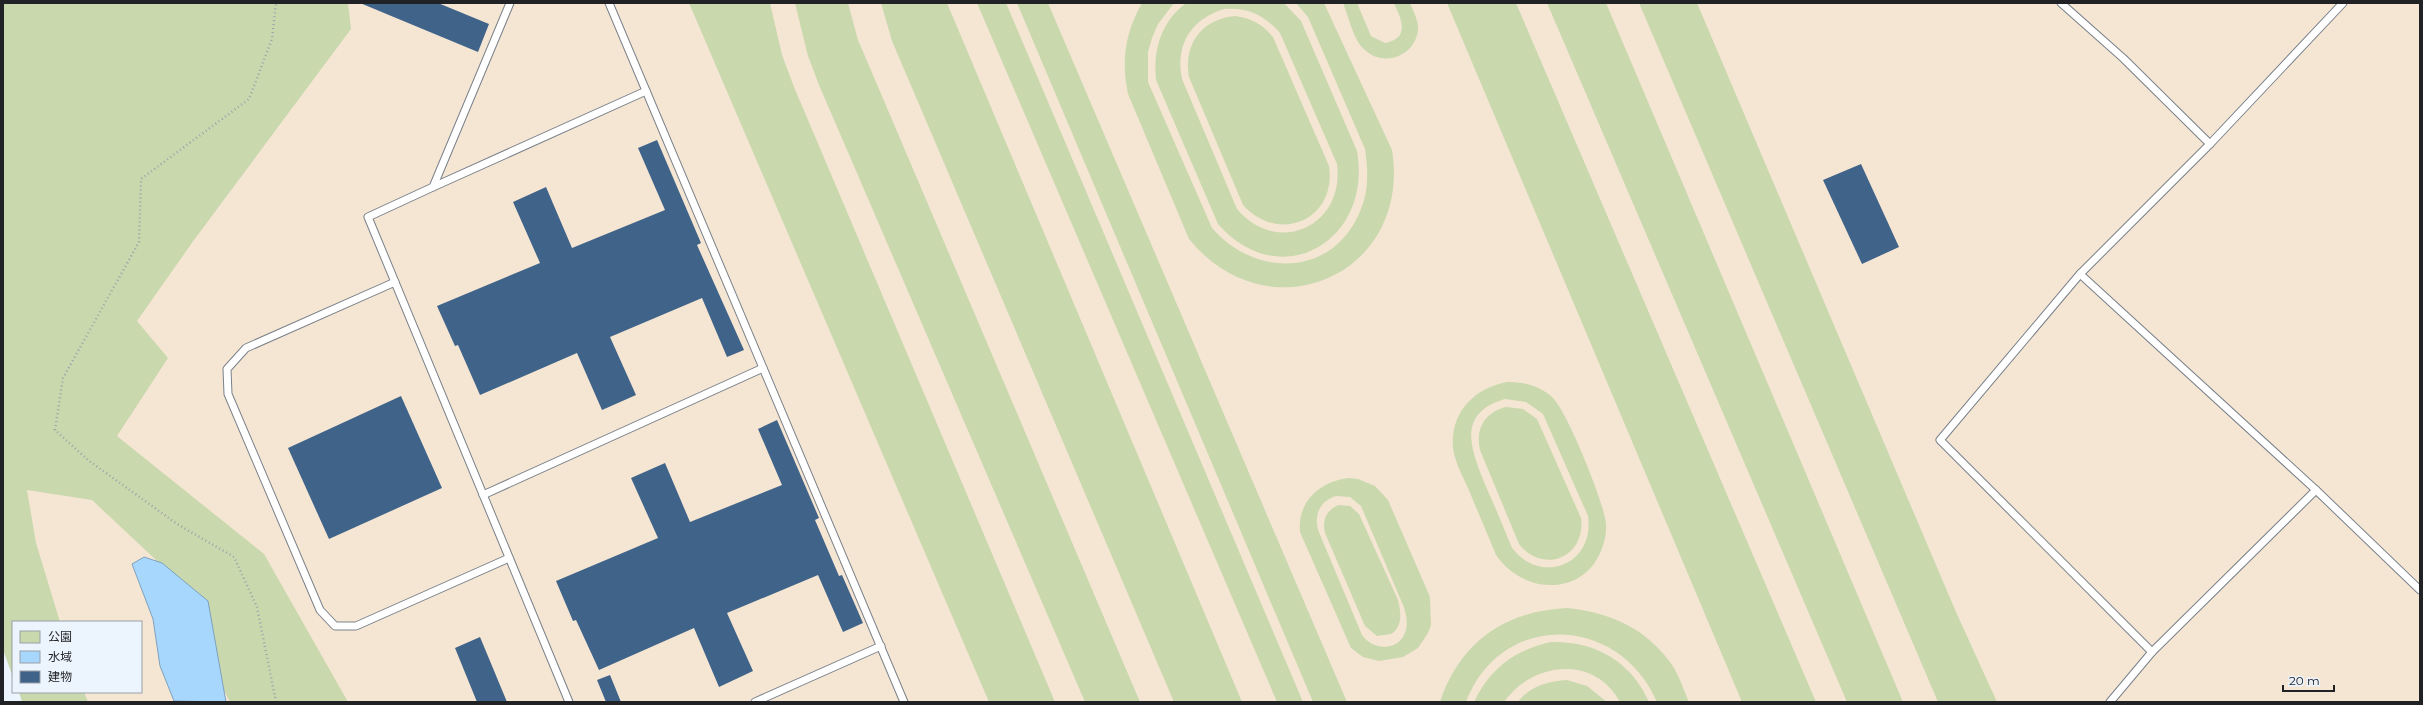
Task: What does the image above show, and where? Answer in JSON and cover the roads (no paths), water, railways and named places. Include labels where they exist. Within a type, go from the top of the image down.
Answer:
[{"type":"lane","points":[[433,187],[510,3]]},
{"type":"lane","points":[[609,3],[904,702]]},
{"type":"lane","points":[[2061,3],[2123,58],[2210,144]]},
{"type":"lane","points":[[2152,652],[1940,440],[2080,274],[2210,144],[2343,3]]},
{"type":"lane","points":[[569,702],[368,217],[646,91]]},
{"type":"lane","points":[[2080,274],[2316,490],[2420,590]]},
{"type":"lane","points":[[395,282],[246,348],[227,369],[228,394],[320,610],[335,626],[356,626],[509,558]]},
{"type":"lane","points":[[483,494],[763,368]]},
{"type":"lane","points":[[2110,702],[2152,652],[2316,490]]},
{"type":"lane","points":[[755,702],[881,646]]},
{"type":"water","points":[[144,557],[162,563],[208,601],[226,702],[174,701],[160,666],[153,619],[132,564]]}]
